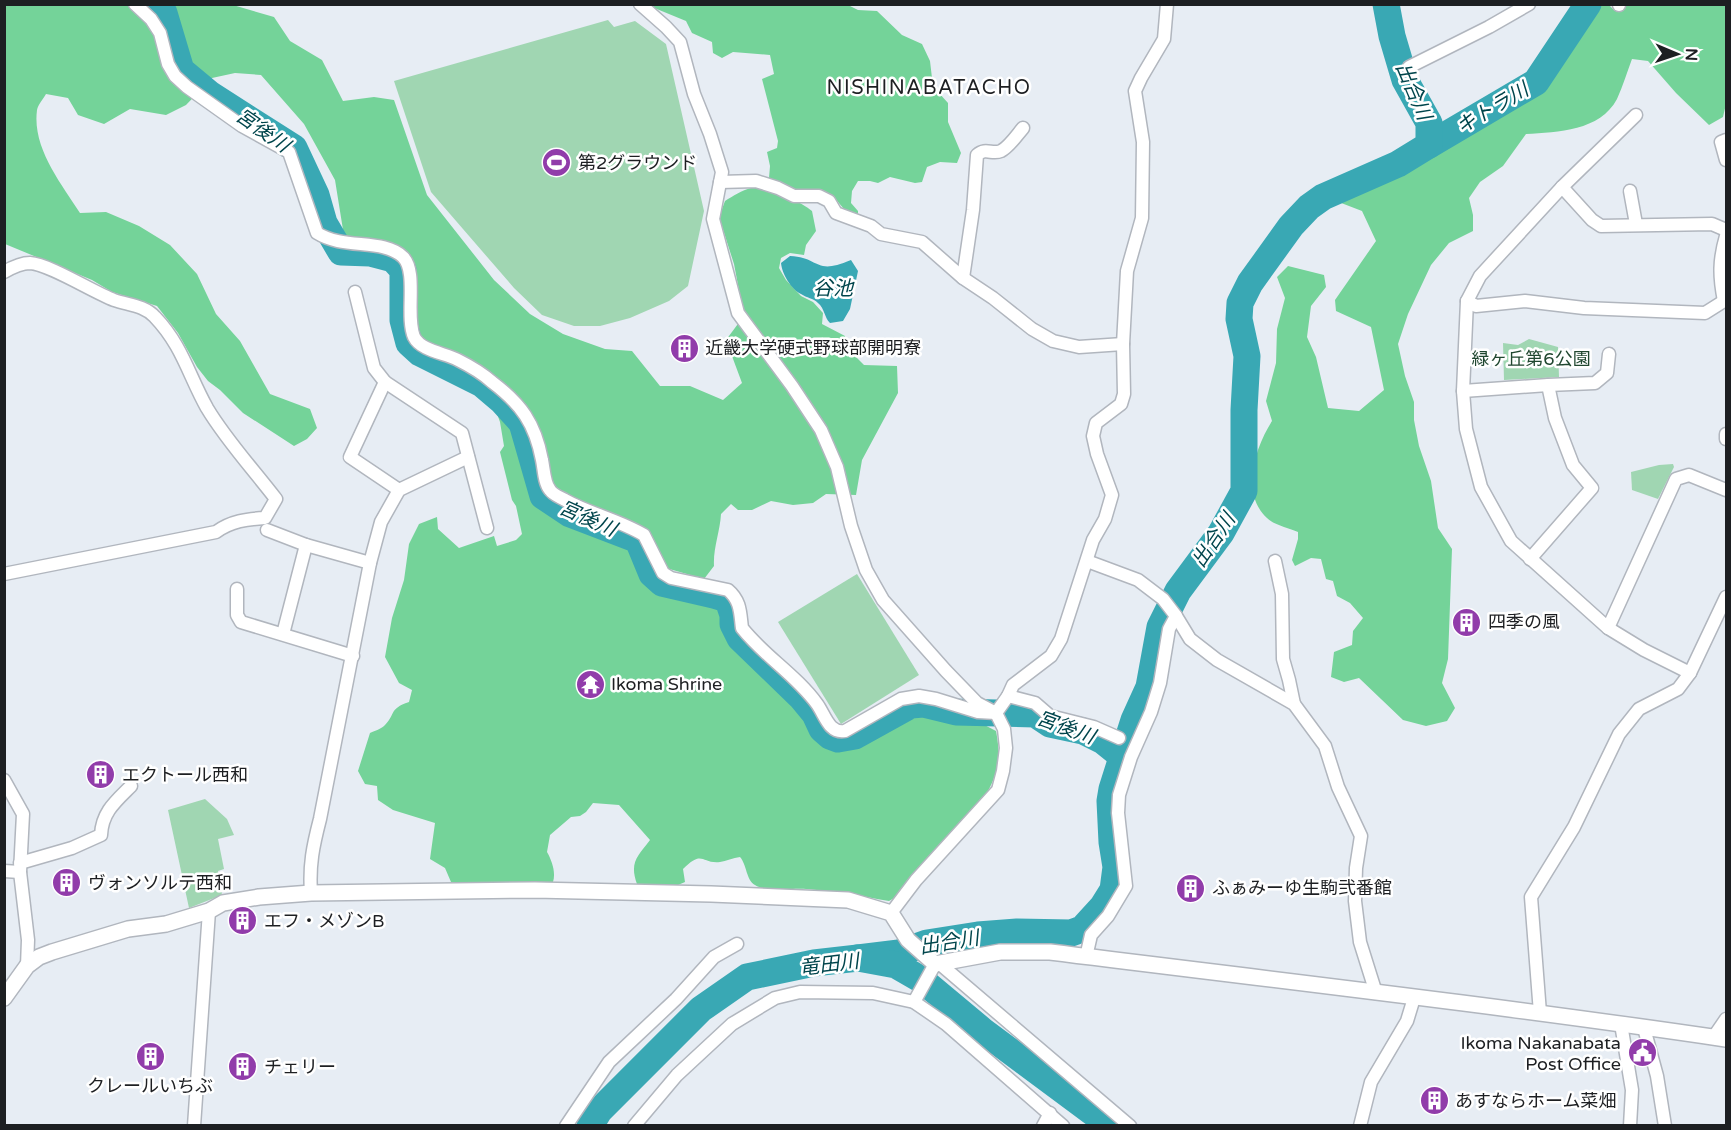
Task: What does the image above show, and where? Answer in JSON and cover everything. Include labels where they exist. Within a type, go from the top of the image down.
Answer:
[{"type":"street","points":[[135,4],[151,19],[160,33],[168,64],[187,87],[242,126],[289,152],[317,232],[327,239],[342,243],[378,246],[396,252],[405,259],[409,268],[410,308],[415,338],[422,346],[455,358],[482,374],[509,395],[521,408],[537,438],[546,484],[552,493],[583,510],[644,535],[663,573],[671,578],[728,590],[734,595],[741,612],[742,628],[804,687],[818,705],[830,727],[840,732],[850,730],[901,699],[919,696],[978,712],[996,713]]},
{"type":"street","points":[[640,4],[680,42],[694,94],[710,134],[722,172],[713,219],[738,313],[792,386],[821,430],[837,467],[850,526],[866,570],[883,600],[977,703],[996,713],[1004,729],[1006,748],[1004,771],[998,790],[916,880],[891,913]]},
{"type":"street","points":[[996,713],[1013,685],[1051,656],[1061,639],[1093,540],[1105,519],[1112,495],[1093,436],[1096,423],[1121,404],[1124,394],[1123,344],[1127,271],[1142,218],[1143,142],[1135,91],[1164,39],[1167,4]]},
{"type":"street","points":[[1409,67],[1490,27],[1529,4]]},
{"type":"street","points":[[1636,115],[1562,187],[1480,276],[1467,301],[1463,391],[1466,429],[1480,487],[1511,541],[1608,628],[1644,650],[1690,673]]},
{"type":"street","points":[[963,278],[973,210],[977,155],[987,150],[997,152],[1003,150],[1023,128]]},
{"type":"street","points":[[1726,141],[1721,142],[1726,160]]},
{"type":"street","points":[[720,182],[756,181],[794,196],[819,196],[829,201],[836,213],[859,220],[881,234],[922,242],[963,278],[993,298],[1032,330],[1053,341],[1079,347],[1123,344]]},
{"type":"street","points":[[1562,187],[1592,220],[1601,226],[1712,224],[1726,230]]},
{"type":"street","points":[[1630,191],[1636,224]]},
{"type":"street","points":[[1467,301],[1476,306],[1525,301],[1584,308],[1705,313],[1725,301],[1721,286],[1726,236]]},
{"type":"street","points":[[4,272],[30,263],[114,300],[147,310],[156,317],[181,350],[213,418],[276,499],[265,518],[227,524],[216,532],[4,574]]},
{"type":"street","points":[[356,291],[374,368],[385,382],[462,433],[487,528]]},
{"type":"street","points":[[1463,391],[1595,383],[1607,373],[1609,354]]},
{"type":"street","points":[[385,382],[350,457],[399,490]]},
{"type":"street","points":[[1530,559],[1592,488],[1573,465],[1555,418],[1548,385]]},
{"type":"street","points":[[311,893],[309,869],[313,845],[354,656],[370,563],[381,522],[399,490],[468,456]]},
{"type":"street","points":[[1608,628],[1676,479],[1689,475],[1726,490]]},
{"type":"street","points":[[267,530],[306,545],[370,563]]},
{"type":"street","points":[[284,634],[306,545]]},
{"type":"street","points":[[1087,561],[1138,580],[1163,599],[1190,639],[1217,660],[1294,704],[1325,746],[1338,787],[1360,836],[1355,901],[1360,942],[1376,993]]},
{"type":"street","points":[[1275,561],[1282,594],[1283,659],[1294,704]]},
{"type":"street","points":[[237,589],[237,615],[242,622],[354,656]]},
{"type":"street","points":[[1540,1013],[1531,897],[1574,827],[1619,734],[1640,709],[1678,689],[1690,673],[1726,597]]},
{"type":"street","points":[[1086,957],[1090,935],[1108,916],[1126,886],[1118,813],[1119,795],[1131,758],[1151,712],[1160,683],[1169,629],[1176,616]]},
{"type":"street","points":[[1008,696],[1035,703],[1050,716],[1094,727],[1119,738]]},
{"type":"street","points":[[4,780],[23,814],[20,867],[28,940],[27,966]]},
{"type":"street","points":[[4,871],[72,848],[101,835],[101,826],[108,808],[131,786]]},
{"type":"street","points":[[4,998],[27,966],[39,957],[128,928],[166,924],[209,911],[223,903],[311,893],[535,890],[848,900],[891,913],[908,940],[1130,1125]]},
{"type":"street","points":[[194,1125],[209,911]]},
{"type":"street","points":[[566,1125],[609,1062],[676,999],[714,957],[737,944]]},
{"type":"street","points":[[934,962],[1023,951],[1086,957],[1540,1013],[1720,1039],[1726,1019]]},
{"type":"street","points":[[914,1002],[934,962]]},
{"type":"street","points":[[634,1125],[677,1075],[732,1024],[775,998],[800,992],[873,993],[914,1002],[946,1024],[1063,1125]]},
{"type":"street","points":[[1360,1125],[1371,1082],[1407,1021],[1414,998]]},
{"type":"street","points":[[1621,1024],[1632,1090],[1630,1125]]},
{"type":"street","points":[[1644,1028],[1657,1076],[1665,1125]]},
{"type":"street","points":[[1043,1125],[1050,1113]]},
{"type":"green space","points":[[846,4],[858,10],[877,11],[902,35],[922,44],[930,61],[932,78],[939,93],[948,103],[948,122],[961,153],[957,163],[940,162],[927,167],[922,182],[915,183],[890,177],[878,183],[858,181],[852,191],[851,203],[858,214],[845,210],[828,193],[796,190],[769,178],[770,166],[767,152],[777,148],[778,141],[762,79],[774,74],[770,55],[733,52],[722,58],[713,53],[712,42],[692,33],[686,21],[647,5]]},
{"type":"green space","points":[[5,5],[233,5],[274,17],[290,41],[322,60],[343,101],[374,97],[394,100],[427,195],[494,280],[530,314],[563,334],[605,349],[632,351],[660,386],[690,386],[723,400],[742,383],[726,340],[746,313],[742,306],[734,264],[719,217],[725,201],[751,188],[774,191],[800,203],[812,211],[816,231],[806,245],[804,255],[790,253],[781,258],[779,268],[786,280],[801,296],[813,302],[823,313],[822,324],[845,336],[848,349],[864,365],[897,366],[898,393],[862,460],[856,495],[826,494],[813,503],[793,505],[771,501],[752,510],[738,510],[731,504],[721,514],[714,566],[704,579],[666,568],[655,542],[645,528],[578,502],[552,484],[544,445],[536,422],[512,391],[491,374],[468,360],[423,340],[417,327],[417,275],[413,262],[403,251],[393,246],[344,236],[335,180],[304,124],[261,75],[235,73],[212,78],[186,105],[166,115],[130,109],[104,124],[78,115],[68,98],[46,94],[37,110],[39,138],[43,151],[57,177],[80,213],[106,212],[139,226],[170,245],[197,274],[216,314],[240,341],[270,394],[310,409],[317,428],[307,439],[294,446],[243,413],[208,381],[197,367],[178,333],[157,306],[112,292],[92,280],[5,244]]},
{"type":"green space","points":[[1596,5],[1609,5],[1615,11],[1620,5],[1726,5],[1726,104],[1723,117],[1709,125],[1676,93],[1648,61],[1632,59],[1617,99],[1610,110],[1600,118],[1577,128],[1526,134],[1503,166],[1480,182],[1469,198],[1473,215],[1473,231],[1449,243],[1431,265],[1408,314],[1398,344],[1414,402],[1414,420],[1419,446],[1431,481],[1438,528],[1452,549],[1448,659],[1442,683],[1455,708],[1447,721],[1426,726],[1403,720],[1359,678],[1344,682],[1331,677],[1334,652],[1352,645],[1353,631],[1363,618],[1350,603],[1337,596],[1333,581],[1326,579],[1321,559],[1311,558],[1295,566],[1292,560],[1298,532],[1267,518],[1259,508],[1254,496],[1252,483],[1256,457],[1272,421],[1266,401],[1276,363],[1277,329],[1285,298],[1277,277],[1288,266],[1324,275],[1326,287],[1311,306],[1307,337],[1316,357],[1328,408],[1359,411],[1384,390],[1371,327],[1336,311],[1335,300],[1376,241],[1362,211],[1336,201],[1413,162],[1538,89],[1572,44]]},
{"type":"green space","name":"第2グラウンド","points":[[608,20],[614,27],[635,21],[666,44],[704,211],[688,286],[669,301],[630,318],[600,326],[574,326],[542,315],[514,288],[431,192],[394,81]]},
{"type":"green space","name":"緑ヶ丘第6公園","points":[[1529,339],[1558,347],[1559,377],[1504,380],[1503,343],[1518,345]]},
{"type":"green space","points":[[501,405],[524,438],[529,451],[536,490],[542,500],[576,520],[614,533],[637,545],[655,583],[724,601],[729,607],[729,625],[735,637],[809,711],[821,735],[837,744],[853,740],[911,708],[928,708],[946,715],[961,716],[975,720],[996,731],[998,764],[986,795],[896,897],[889,901],[816,890],[772,890],[760,887],[750,880],[740,857],[720,862],[695,860],[683,869],[685,882],[678,885],[637,884],[634,865],[650,840],[619,805],[593,803],[586,812],[580,816],[571,817],[550,835],[547,852],[553,867],[553,882],[451,882],[445,868],[430,859],[435,823],[393,810],[378,800],[377,786],[365,784],[358,771],[370,733],[383,727],[398,707],[409,702],[412,690],[399,683],[385,657],[392,618],[404,580],[409,544],[419,524],[437,517],[438,529],[459,548],[494,536],[497,546],[516,540],[522,534],[500,452],[504,446],[495,408]]},
{"type":"green space","points":[[1673,464],[1674,467],[1658,499],[1632,490],[1631,472]]},
{"type":"green space","points":[[857,574],[919,675],[841,724],[778,622]]},
{"type":"green space","points":[[205,799],[227,819],[234,835],[218,839],[224,869],[218,871],[222,895],[189,908],[168,810]]},
{"type":"water","name":"谷池","points":[[790,256],[807,259],[823,266],[851,260],[858,271],[850,309],[843,321],[830,323],[818,303],[797,292],[791,285],[783,272],[781,263]]},
{"type":"waterway","name":"宮後川","points":[[157,4],[164,13],[181,70],[211,95],[294,148],[316,195],[324,223],[341,252],[370,253],[393,259],[403,270],[403,320],[409,343],[420,353],[482,384],[522,423],[543,496],[570,514],[638,540],[652,574],[662,583],[724,598],[729,603],[733,624],[740,638],[801,697],[815,714],[822,729],[830,736],[838,739],[855,736],[911,705],[923,704],[956,712],[1035,714],[1050,724],[1083,731],[1103,741],[1123,757]]},
{"type":"waterway","name":"出合川","points":[[858,958],[899,953],[927,943],[978,935],[1017,932],[1071,933],[1082,929],[1103,906],[1113,890],[1116,867],[1112,842],[1110,801],[1112,789],[1134,720],[1149,687],[1160,627],[1178,591],[1221,533],[1244,491],[1247,356],[1239,319],[1240,303],[1250,283],[1291,226],[1309,207],[1323,197],[1398,164],[1429,145],[1429,123],[1405,80],[1392,36],[1386,4]]},
{"type":"waterway","name":"キトラ川","points":[[1429,145],[1536,82],[1588,4]]},
{"type":"waterway","name":"竜田川","points":[[590,1126],[599,1111],[701,1009],[747,977],[814,963],[858,958],[896,965],[922,980],[983,1031],[1111,1126]]},
{"type":"place","name":"第2グラウンド","points":[[557,163]]},
{"type":"place","name":"近畿大学硬式野球部開明寮","points":[[684,348]]},
{"type":"place","name":"四季の風","points":[[1467,622]]},
{"type":"place","name":"Ikoma Shrine","points":[[590,684]]},
{"type":"place","name":"エクトール西和","points":[[101,775]]},
{"type":"place","name":"ヴォンソルテ西和","points":[[67,883]]},
{"type":"place","name":"ふぁみーゆ生駒弐番館","points":[[1191,888]]},
{"type":"place","name":"エフ・メゾンB","points":[[243,921]]},
{"type":"place","name":"Ikoma Nakanabata Post Office","points":[[1642,1053]]},
{"type":"place","name":"クレールいちぶ","points":[[150,1057]]},
{"type":"place","name":"チェリー","points":[[243,1067]]},
{"type":"place","name":"あすならホーム菜畑","points":[[1434,1101]]},
{"type":"district","name":"NISHINABATACHO","points":[[929,87]]}]
